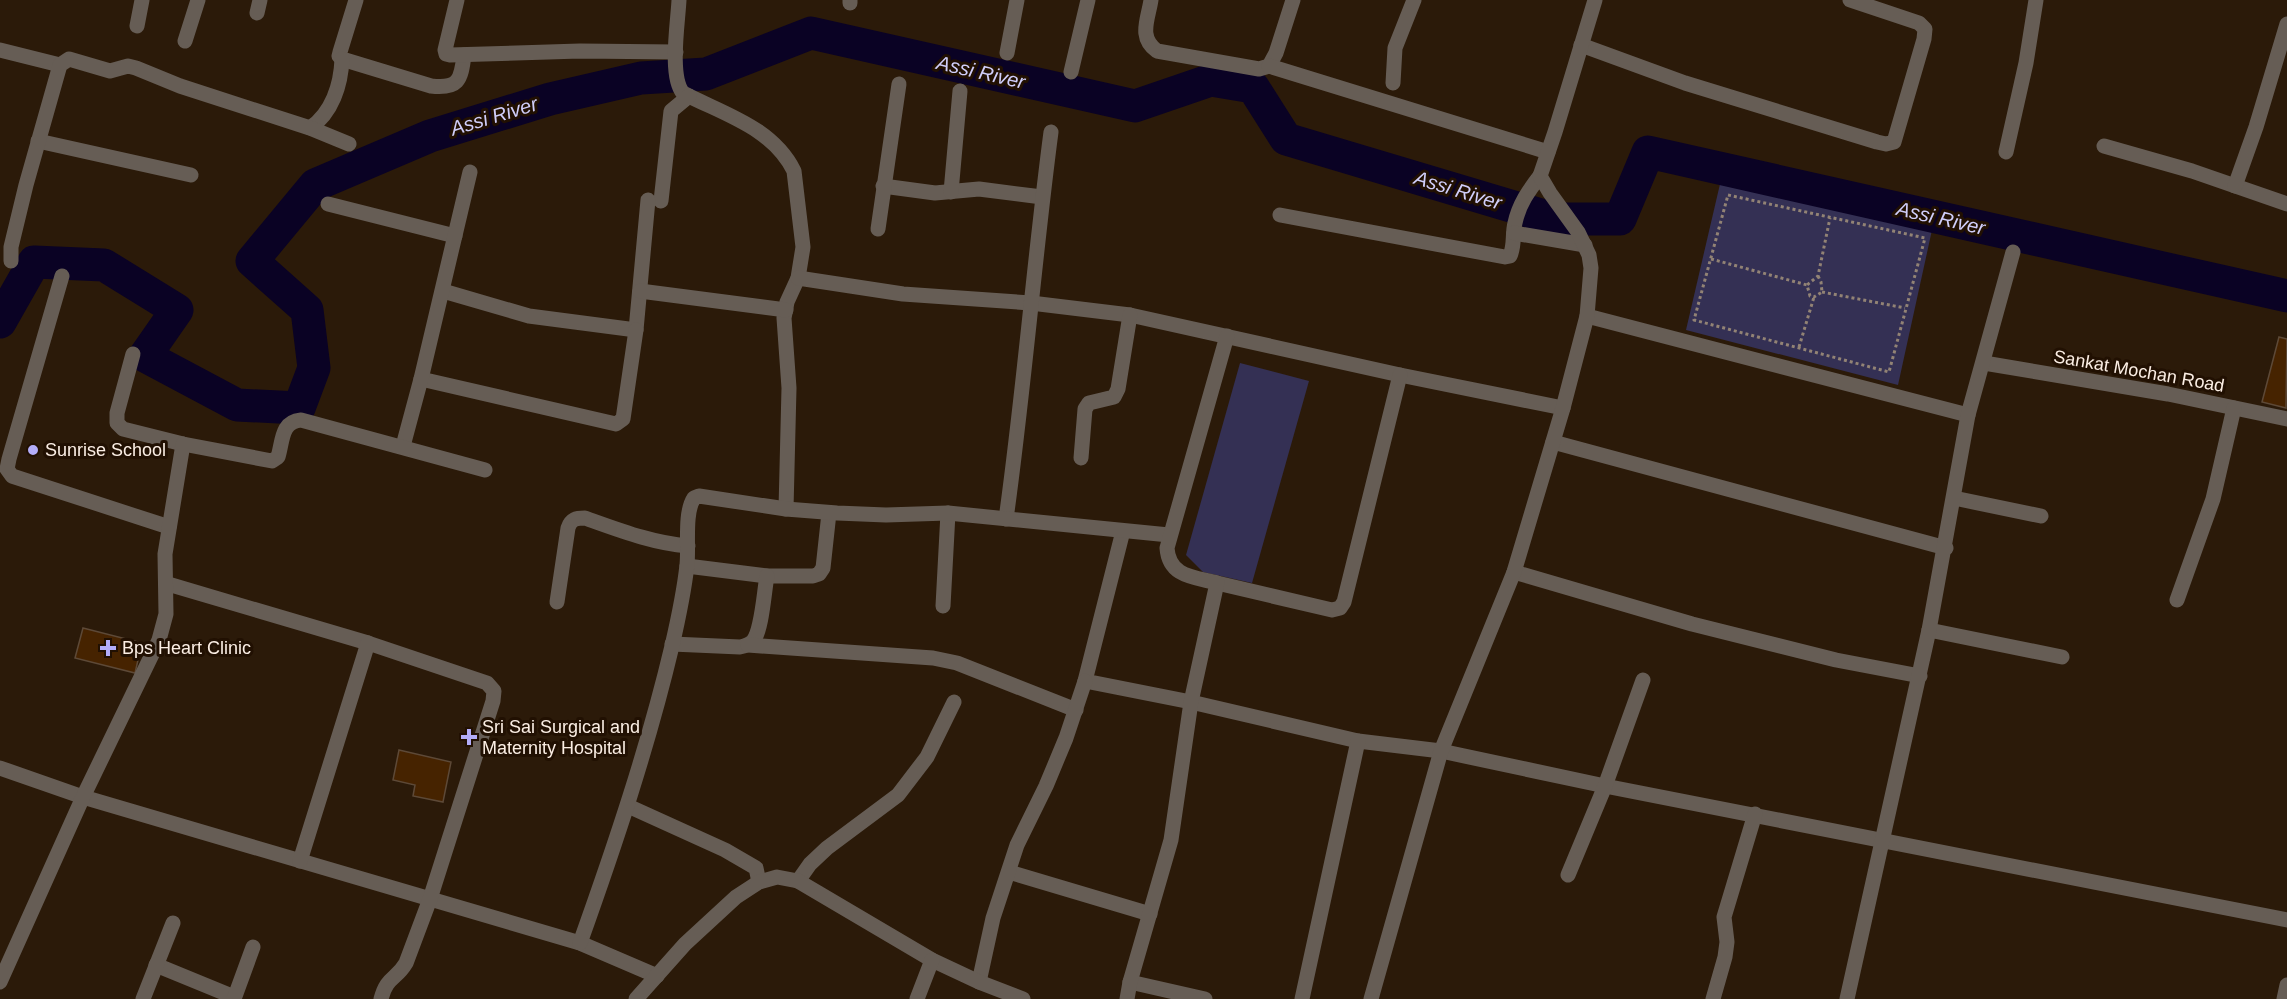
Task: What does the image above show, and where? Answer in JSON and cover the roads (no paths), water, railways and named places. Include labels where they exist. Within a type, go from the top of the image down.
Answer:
[{"type":"street","points":[[137,26],[142,0]]},
{"type":"street","points":[[185,41],[198,0]]},
{"type":"street","points":[[310,128],[330,108],[342,68],[342,59],[339,56],[356,0]]},
{"type":"street","points":[[457,0],[446,54],[580,51],[676,57]]},
{"type":"street","points":[[422,379],[616,424],[623,419],[640,291],[671,111],[684,91],[676,57],[679,0]]},
{"type":"street","points":[[1007,53],[1017,0]]},
{"type":"street","points":[[1071,72],[1088,0]]},
{"type":"street","points":[[1151,0],[1145,37],[1149,45],[1157,51],[1259,69],[1269,66],[1548,152]]},
{"type":"street","points":[[1269,66],[1276,53],[1293,0]]},
{"type":"street","points":[[1393,83],[1395,48],[1414,0]]},
{"type":"street","points":[[1280,216],[1504,257],[1510,256],[1513,249],[1514,228],[1525,196],[1540,176],[1595,0]]},
{"type":"street","points":[[1581,45],[1684,83],[1886,144],[1894,141],[1925,30],[1918,23],[1850,0]]},
{"type":"street","points":[[2006,152],[2021,86],[2036,0]]},
{"type":"street","points":[[2235,186],[2256,127],[2287,24]]},
{"type":"street","points":[[0,50],[60,65],[69,60],[110,71],[128,66],[136,68],[226,102],[310,128],[349,144]]},
{"type":"street","points":[[342,59],[431,86],[445,88],[458,81],[462,72],[464,55]]},
{"type":"street","points":[[11,261],[14,237],[38,141],[60,65]]},
{"type":"street","points":[[878,229],[899,84]]},
{"type":"street","points":[[684,91],[755,128],[790,163],[794,171],[803,248],[798,278],[787,302],[784,335],[789,388],[786,509]]},
{"type":"street","points":[[951,192],[960,91]]},
{"type":"street","points":[[1006,519],[1051,132]]},
{"type":"street","points":[[38,141],[191,175]]},
{"type":"street","points":[[2104,146],[2151,158],[2287,204]]},
{"type":"street","points":[[403,446],[422,379],[470,172]]},
{"type":"street","points":[[1371,999],[1441,751],[1514,572],[1563,408],[1587,315],[1591,268],[1582,238],[1550,194],[1540,176]]},
{"type":"street","points":[[883,186],[935,193],[979,189],[1042,198]]},
{"type":"street","points":[[328,204],[455,236]]},
{"type":"street","points":[[1514,228],[1582,238]]},
{"type":"street","points":[[1847,999],[1881,839],[1920,676],[1946,548],[1968,415],[2013,252]]},
{"type":"street","points":[[62,276],[9,459],[6,478],[169,527]]},
{"type":"street","points":[[798,278],[903,294],[1032,303],[1130,315],[1400,375],[1563,408]]},
{"type":"street","points":[[443,291],[530,316],[636,330]]},
{"type":"street","points":[[640,291],[786,310]]},
{"type":"street","points":[[1081,458],[1085,409],[1089,403],[1114,397],[1118,389],[1130,315]]},
{"type":"street","points":[[1587,315],[1968,415]]},
{"type":"street","points":[[1227,336],[1169,536],[1168,558],[1174,569],[1189,576],[1332,610],[1340,608],[1344,603],[1400,375]]},
{"type":"street","points":[[133,354],[117,413],[117,423],[123,429],[183,444],[272,461],[278,457],[286,427],[292,421],[301,420],[485,470]]},
{"type":"street","name":"Sankat Mochan Road","points":[[1984,363],[2168,394],[2287,419]]},
{"type":"street","points":[[2176,600],[2213,499],[2234,408]]},
{"type":"street","points":[[1553,442],[1946,548]]},
{"type":"street","points":[[0,982],[83,797],[159,640],[166,614],[168,584],[165,554],[183,444]]},
{"type":"street","points":[[580,943],[628,806],[672,644],[687,566],[689,511],[694,498],[699,496],[829,513],[886,515],[948,513],[1169,536]]},
{"type":"street","points":[[1954,498],[2041,516]]},
{"type":"street","points":[[687,566],[767,576],[819,574],[823,568],[829,513]]},
{"type":"street","points":[[943,606],[948,513]]},
{"type":"street","points":[[557,602],[568,528],[570,522],[576,518],[585,518],[643,538],[688,546]]},
{"type":"street","points":[[979,982],[993,918],[1017,845],[1046,786],[1076,710],[1123,531]]},
{"type":"street","points":[[1514,572],[1692,624],[1836,660],[1920,676]]},
{"type":"street","points":[[748,645],[758,630],[767,576]]},
{"type":"street","points":[[1127,999],[1171,840],[1191,702],[1217,583]]},
{"type":"street","points":[[168,584],[368,643],[488,683],[494,691],[493,701],[430,898],[406,963],[403,969],[388,981],[381,999]]},
{"type":"street","points":[[1929,630],[2062,657]]},
{"type":"street","points":[[300,861],[368,643]]},
{"type":"street","points":[[672,644],[740,647],[748,645],[933,658],[957,663],[1076,710]]},
{"type":"street","points":[[1568,876],[1605,786],[1643,680]]},
{"type":"street","points":[[1085,681],[1191,702],[1358,741],[1441,751],[1605,786],[2287,920]]},
{"type":"street","points":[[798,881],[810,864],[827,848],[898,795],[927,757],[954,702]]},
{"type":"street","points":[[1302,999],[1358,741]]},
{"type":"street","points":[[0,768],[83,797],[580,943],[657,976]]},
{"type":"street","points":[[628,806],[725,850],[756,868],[759,882]]},
{"type":"street","points":[[1713,999],[1725,957],[1727,942],[1724,917],[1755,814]]},
{"type":"street","points":[[1009,872],[1150,914]]},
{"type":"street","points":[[636,999],[685,944],[735,897],[759,882],[777,877],[798,881],[932,960],[1023,999]]},
{"type":"street","points":[[143,999],[173,923]]},
{"type":"street","points":[[156,965],[234,998],[253,947]]},
{"type":"street","points":[[917,999],[932,960]]},
{"type":"street","points":[[1130,982],[1205,999]]},
{"type":"street","points":[[2284,999],[2287,985]]},
{"type":"waterway","name":"Assi River","points":[[0,322],[34,262],[104,265],[177,310],[145,356],[237,405],[299,408],[314,368],[307,310],[252,261],[315,185],[430,136],[550,99],[641,78],[706,74],[811,33],[1135,106],[1211,80],[1253,87],[1286,139],[1554,219],[1620,219],[1648,152],[2287,296]]},
{"type":"place","name":"Sunrise School","points":[[33,450]]},
{"type":"place","name":"Bps Heart Clinic","points":[[108,648]]},
{"type":"place","name":"Sri Sai Surgical and Maternity Hospital","points":[[469,737]]}]
